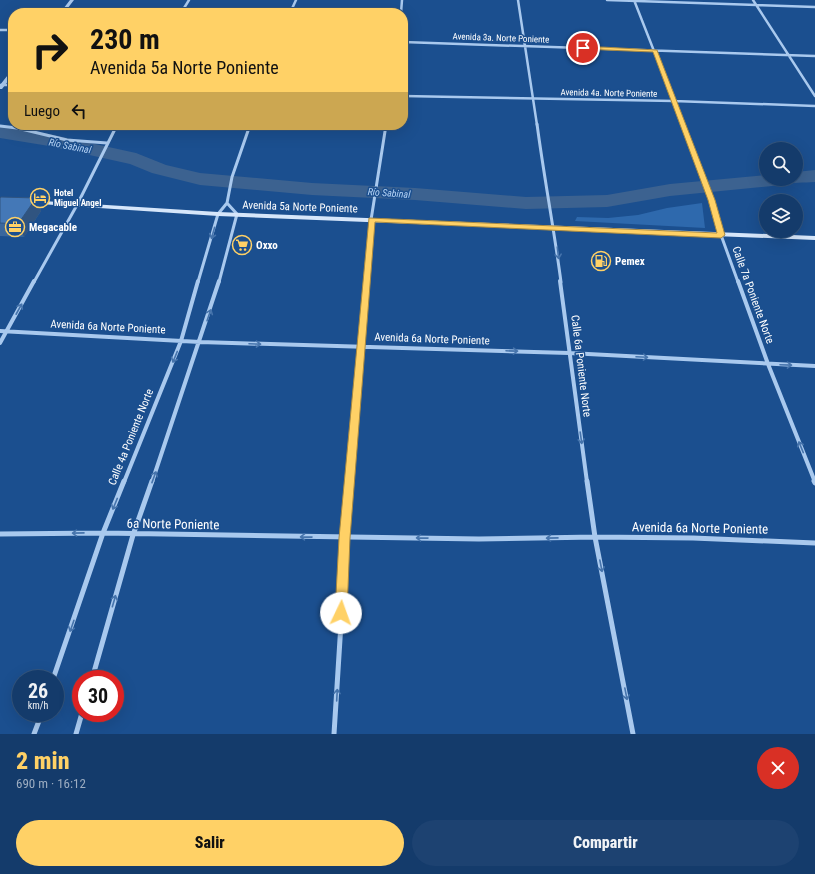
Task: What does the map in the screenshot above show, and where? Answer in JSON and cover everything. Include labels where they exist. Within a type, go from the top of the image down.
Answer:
[{"type":"main road","name":"Avenida 5a Norte Poniente","points":[[23,201],[218,214],[815,238]]},
{"type":"street","points":[[66,8],[72,0]]},
{"type":"street","name":"Calle 6a Poniente Norte","points":[[518,0],[547,194],[554,228],[569,353],[595,537],[634,734]]},
{"type":"street","points":[[607,0],[815,7]]},
{"type":"street","name":"Calle 7a Poniente Norte","points":[[634,0],[712,200],[721,235],[768,364],[815,483]]},
{"type":"street","points":[[753,0],[815,96]]},
{"type":"street","name":"Avenida 3a. Norte Poniente","points":[[408,42],[815,56]]},
{"type":"street","points":[[1,86],[8,78]]},
{"type":"street","name":"Avenida 4a. Norte Poniente","points":[[408,96],[674,101],[815,106]]},
{"type":"street","points":[[25,130],[67,140],[106,145]]},
{"type":"street","points":[[0,343],[77,205],[114,130]]},
{"type":"street","name":"Calle 4a Poniente Norte","points":[[56,670],[103,533],[181,341],[218,214],[227,203],[231,178],[248,130]]},
{"type":"street","points":[[334,734],[345,538],[362,347],[371,220],[385,130]]},
{"type":"street","points":[[95,670],[133,535],[216,294],[236,214],[227,203]]},
{"type":"street","name":"Avenida 6a Norte Poniente","points":[[0,331],[200,342],[569,353],[815,366]]},
{"type":"street","name":"6a Norte Poniente","points":[[0,534],[103,533],[133,535],[345,538]]},
{"type":"street","name":"Avenida 6a Norte Poniente","points":[[345,538],[693,538],[815,543]]},
{"type":"street","points":[[34,734],[39,722]]},
{"type":"street","points":[[76,734],[79,722]]},
{"type":"shaded area","points":[[702,203],[705,228],[575,221],[577,217],[608,218],[638,215],[667,208]]},
{"type":"building","points":[[1,197],[36,198],[18,224],[0,223]]},
{"type":"waterway","name":"Río Sabinal","points":[[0,132],[49,140],[136,159],[159,169],[200,179],[312,189],[415,194],[526,203],[607,201],[670,190],[759,181]]},
{"type":"waterway","name":"Río Sabinal","points":[[803,177],[815,176]]},
{"type":"place","name":"Hotel Miguel Angel","points":[[40,198]]},
{"type":"place","name":"Megacable","points":[[15,227]]},
{"type":"place","name":"Oxxo","points":[[242,245]]},
{"type":"place","name":"Pemex","points":[[601,261]]},
{"type":"route","points":[[341,613],[345,538],[362,347],[371,220],[721,235],[712,200],[655,51],[583,48]]}]
